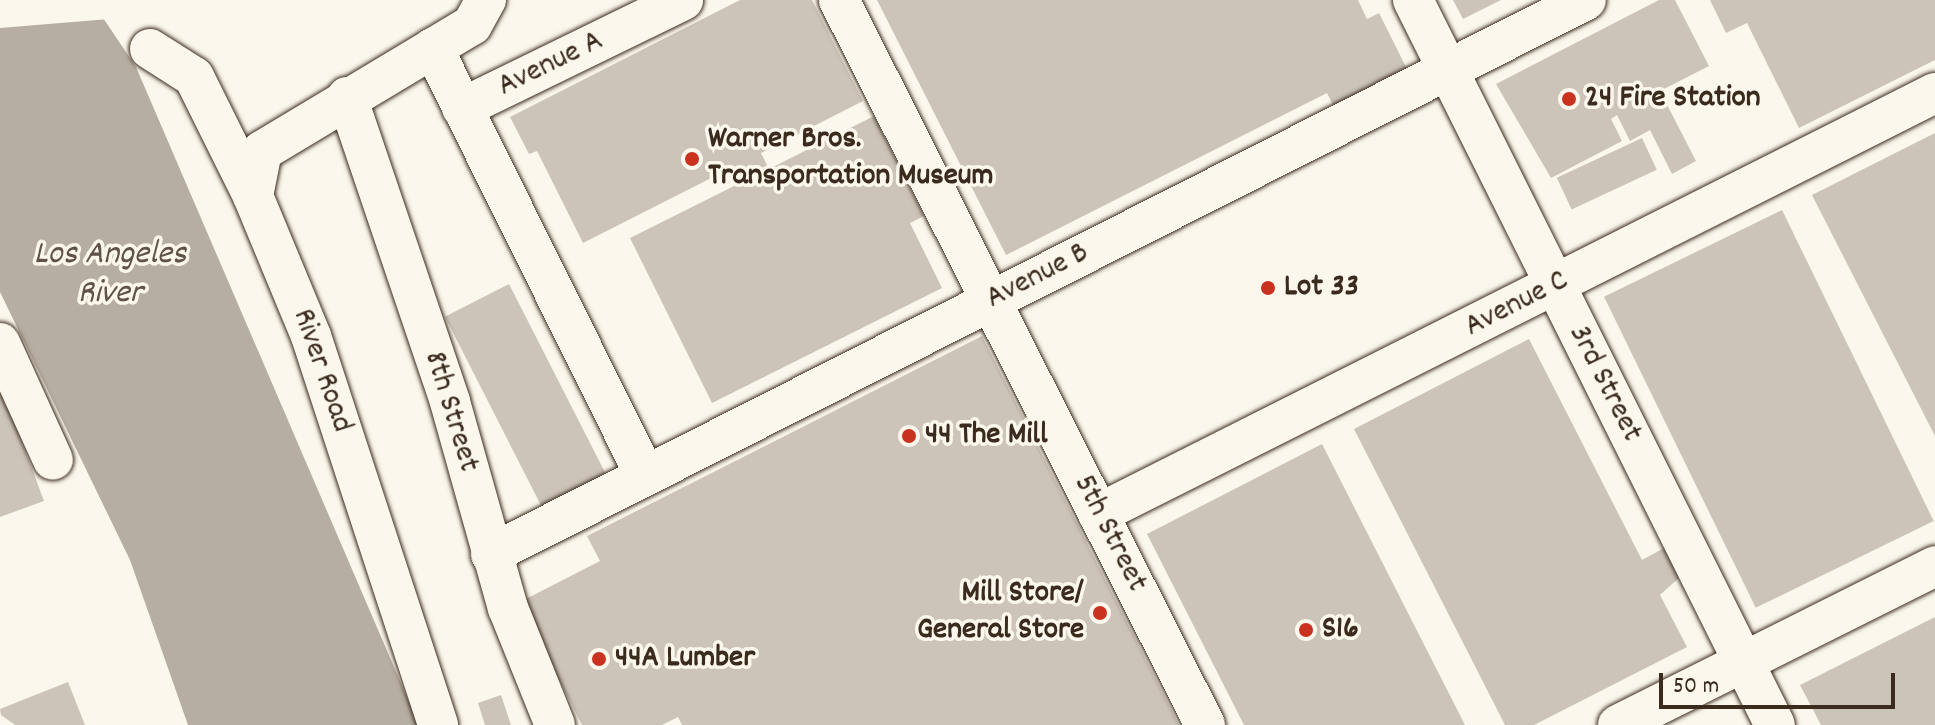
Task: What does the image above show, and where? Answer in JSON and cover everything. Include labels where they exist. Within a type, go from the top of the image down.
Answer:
[{"type":"lane","points":[[253,196],[262,151],[347,97],[472,25],[486,0]]},
{"type":"lane","name":"Avenue A","points":[[462,108],[683,0]]},
{"type":"lane","name":"5th Street","points":[[839,0],[1205,725]]},
{"type":"lane","name":"3rd Street","points":[[1413,0],[1775,725]]},
{"type":"lane","name":"Avenue B","points":[[491,554],[1586,0]]},
{"type":"lane","points":[[433,48],[645,475]]},
{"type":"lane","name":"River Road","points":[[150,49],[194,77],[253,196],[311,336],[438,725]]},
{"type":"lane","name":"Avenue C","points":[[1098,514],[1555,287],[1935,93]]},
{"type":"lane","name":"8th Street","points":[[347,97],[450,402],[491,554],[555,725]]},
{"type":"lane","points":[[0,343],[53,460]]},
{"type":"lane","points":[[1618,725],[1935,566]]},
{"type":"water","name":"Los Angeles River","points":[[0,0],[91,0],[136,67],[419,725],[188,725],[130,560],[0,292]]},
{"type":"pier","points":[[0,0],[95,0],[109,19],[0,28]]},
{"type":"building","points":[[740,0],[812,0],[863,101],[761,153],[769,169],[874,116],[924,216],[910,223],[942,288],[712,403],[630,238],[734,186],[727,170],[583,243],[537,151],[529,154],[510,117]]},
{"type":"building","points":[[877,0],[1358,0],[1367,19],[1379,13],[1412,79],[1338,116],[1327,93],[1006,255]]},
{"type":"building","points":[[1453,0],[1501,0],[1463,19]]},
{"type":"building","points":[[1659,0],[1675,0],[1709,66],[1660,91],[1696,161],[1672,174],[1650,130],[1630,141],[1617,115],[1611,119],[1622,141],[1551,178],[1496,84]]},
{"type":"building","points":[[1710,0],[1935,0],[1935,60],[1799,128],[1747,23],[1726,33]]},
{"type":"building","points":[[1935,133],[1935,436],[1812,195]]},
{"type":"building","points":[[1642,138],[1657,170],[1572,209],[1557,178]]},
{"type":"building","points":[[1782,210],[1934,521],[1756,608],[1604,297]]},
{"type":"building","points":[[509,284],[610,482],[546,514],[445,317]]},
{"type":"building","name":"44 The Mill","points":[[982,336],[1179,725],[682,725],[678,717],[662,725],[582,725],[520,602],[600,561],[587,536]]},
{"type":"building","points":[[1529,339],[1642,560],[1666,547],[1681,576],[1660,595],[1687,647],[1534,725],[1505,725],[1354,429]]},
{"type":"building","points":[[0,384],[44,501],[0,517]]},
{"type":"building","name":"S16","points":[[1322,444],[1465,725],[1244,725],[1147,534]]},
{"type":"building","points":[[1935,617],[1935,725],[1821,725],[1800,685]]},
{"type":"building","points":[[68,682],[85,725],[15,725],[1,715],[0,709]]},
{"type":"building","points":[[501,695],[511,725],[485,725],[478,703]]},
{"type":"place","name":"24 Fire Station","points":[[1569,99]]},
{"type":"place","name":"Warner Bros. Transportation Museum","points":[[692,159]]},
{"type":"place","name":"Lot 33","points":[[1268,288]]},
{"type":"place","name":"44 The Mill","points":[[909,436]]},
{"type":"place","name":"Mill Store/ General Store","points":[[1100,613]]},
{"type":"place","name":"S16","points":[[1306,630]]},
{"type":"place","name":"44A Lumber","points":[[599,659]]}]
